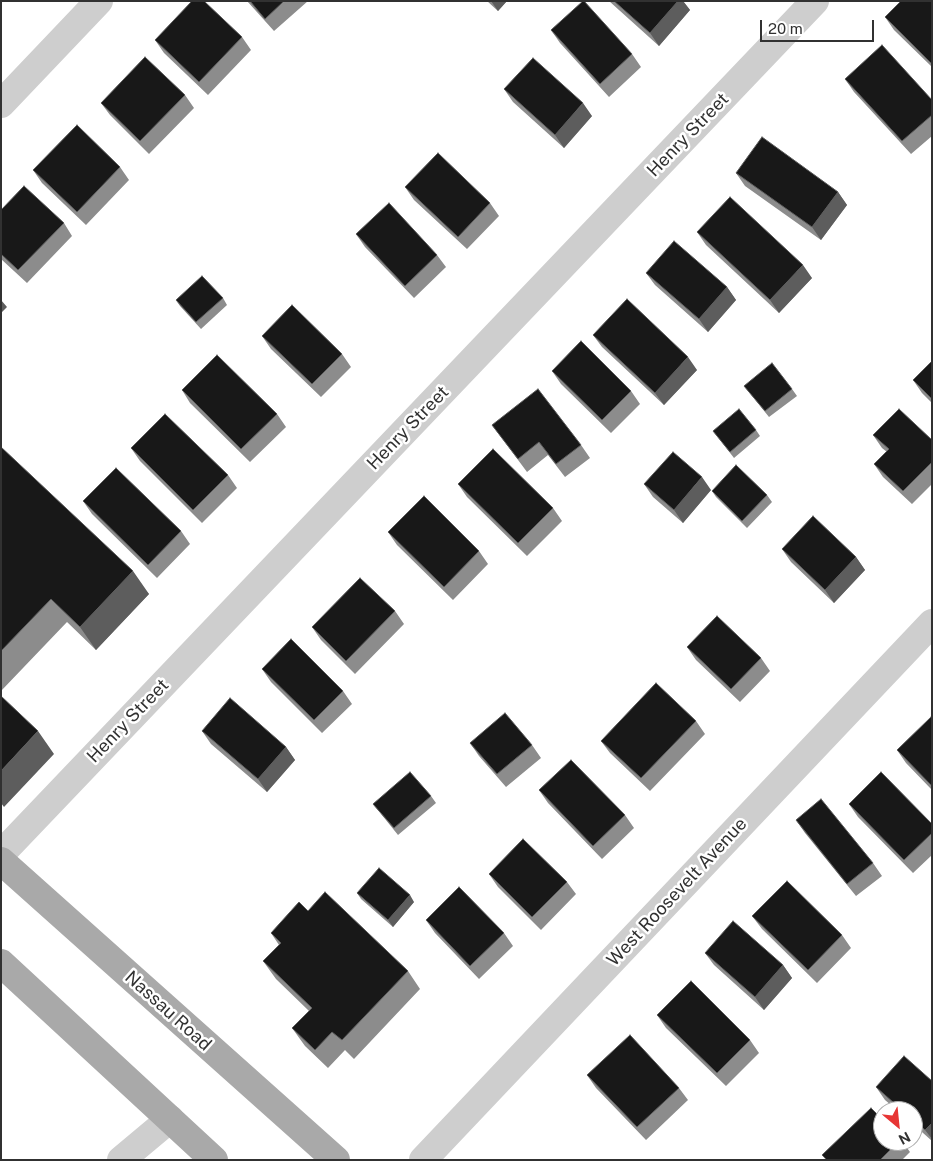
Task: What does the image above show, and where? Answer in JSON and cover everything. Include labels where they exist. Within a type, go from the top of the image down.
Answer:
[{"type":"main road","name":"Nassau Road","points":[[1,861],[336,1160]]},
{"type":"main road","points":[[1,963],[214,1160]]},
{"type":"street","points":[[1,104],[99,1]]},
{"type":"street","name":"Henry Street","points":[[1,854],[815,1]]},
{"type":"street","name":"West Roosevelt Avenue","points":[[423,1160],[932,624]]},
{"type":"street","points":[[121,1160],[170,1119]]},
{"type":"building","points":[[192,1],[204,1],[242,37],[199,82],[155,40]]},
{"type":"building","points":[[250,1],[284,1],[265,19]]},
{"type":"building","points":[[583,1],[632,54],[600,84],[551,30]]},
{"type":"building","points":[[614,1],[678,1],[650,33]]},
{"type":"building","points":[[901,1],[932,1],[932,64],[885,17]]},
{"type":"building","points":[[882,45],[932,100],[932,115],[902,141],[845,79]]},
{"type":"building","points":[[145,57],[185,95],[140,141],[101,103]]},
{"type":"building","points":[[533,58],[583,103],[555,135],[504,89]]},
{"type":"building","points":[[77,125],[120,167],[77,212],[33,170]]},
{"type":"building","points":[[762,137],[838,192],[812,227],[736,173]]},
{"type":"building","points":[[438,153],[490,203],[458,237],[405,187]]},
{"type":"building","points":[[24,186],[64,223],[18,270],[1,254],[1,210]]},
{"type":"building","points":[[730,197],[803,265],[770,300],[697,232]]},
{"type":"building","points":[[389,203],[437,255],[405,286],[356,234]]},
{"type":"building","points":[[674,241],[727,287],[699,319],[646,273]]},
{"type":"building","points":[[202,276],[223,298],[196,322],[176,300]]},
{"type":"building","points":[[627,299],[688,357],[655,393],[593,335]]},
{"type":"building","points":[[292,305],[342,354],[312,384],[262,336]]},
{"type":"building","points":[[581,341],[631,391],[602,420],[552,371]]},
{"type":"building","points":[[217,355],[277,414],[241,449],[182,390]]},
{"type":"building","points":[[932,361],[932,399],[913,380]]},
{"type":"building","points":[[772,363],[792,389],[765,411],[744,386]]},
{"type":"building","points":[[538,389],[581,445],[556,464],[539,442],[518,459],[492,425]]},
{"type":"building","points":[[739,409],[756,430],[730,452],[713,431]]},
{"type":"building","points":[[899,409],[932,440],[932,462],[903,491],[874,464],[889,449],[873,435]]},
{"type":"building","points":[[165,414],[228,475],[193,510],[131,448]]},
{"type":"building","points":[[1,447],[133,571],[80,627],[51,599],[1,651]]},
{"type":"building","points":[[493,449],[553,508],[518,543],[458,484]]},
{"type":"building","points":[[673,452],[702,477],[674,510],[644,484]]},
{"type":"building","points":[[736,465],[767,495],[742,521],[712,491]]},
{"type":"building","points":[[116,468],[181,531],[148,565],[83,501]]},
{"type":"building","points":[[424,496],[479,551],[444,587],[388,532]]},
{"type":"building","points":[[813,516],[856,557],[825,590],[782,549]]},
{"type":"building","points":[[360,578],[395,611],[346,661],[312,627]]},
{"type":"building","points":[[717,616],[761,658],[731,689],[687,647]]},
{"type":"building","points":[[291,639],[343,691],[314,720],[262,669]]},
{"type":"building","points":[[656,683],[696,721],[641,778],[601,741]]},
{"type":"building","points":[[1,696],[38,731],[1,771]]},
{"type":"building","points":[[230,698],[286,747],[258,779],[202,731]]},
{"type":"building","points":[[505,713],[532,745],[497,774],[470,743]]},
{"type":"building","points":[[932,718],[932,786],[897,750]]},
{"type":"building","points":[[571,760],[625,815],[593,846],[539,790]]},
{"type":"building","points":[[410,772],[431,796],[394,828],[373,804]]},
{"type":"building","points":[[881,772],[932,824],[932,833],[904,860],[849,804]]},
{"type":"building","points":[[821,799],[873,863],[847,884],[796,820]]},
{"type":"building","points":[[523,839],[567,882],[532,917],[489,874]]},
{"type":"building","points":[[379,868],[410,895],[388,920],[357,893]]},
{"type":"building","points":[[787,881],[842,935],[808,970],[752,916]]},
{"type":"building","points":[[459,887],[504,933],[470,966],[426,920]]},
{"type":"building","points":[[325,892],[408,971],[342,1040],[332,1032],[315,1050],[292,1028],[312,1008],[263,961],[281,943],[271,933],[299,902],[308,911]]},
{"type":"building","points":[[733,921],[783,965],[755,997],[705,953]]},
{"type":"building","points":[[691,981],[750,1040],[717,1073],[657,1015]]},
{"type":"building","points":[[630,1035],[679,1088],[637,1127],[587,1075]]},
{"type":"building","points":[[904,1056],[932,1081],[932,1123],[925,1130],[923,1128],[923,1101],[892,1101],[876,1087]]},
{"type":"building","points":[[871,1108],[873,1110],[873,1151],[889,1151],[880,1160],[827,1160],[822,1155]]}]
